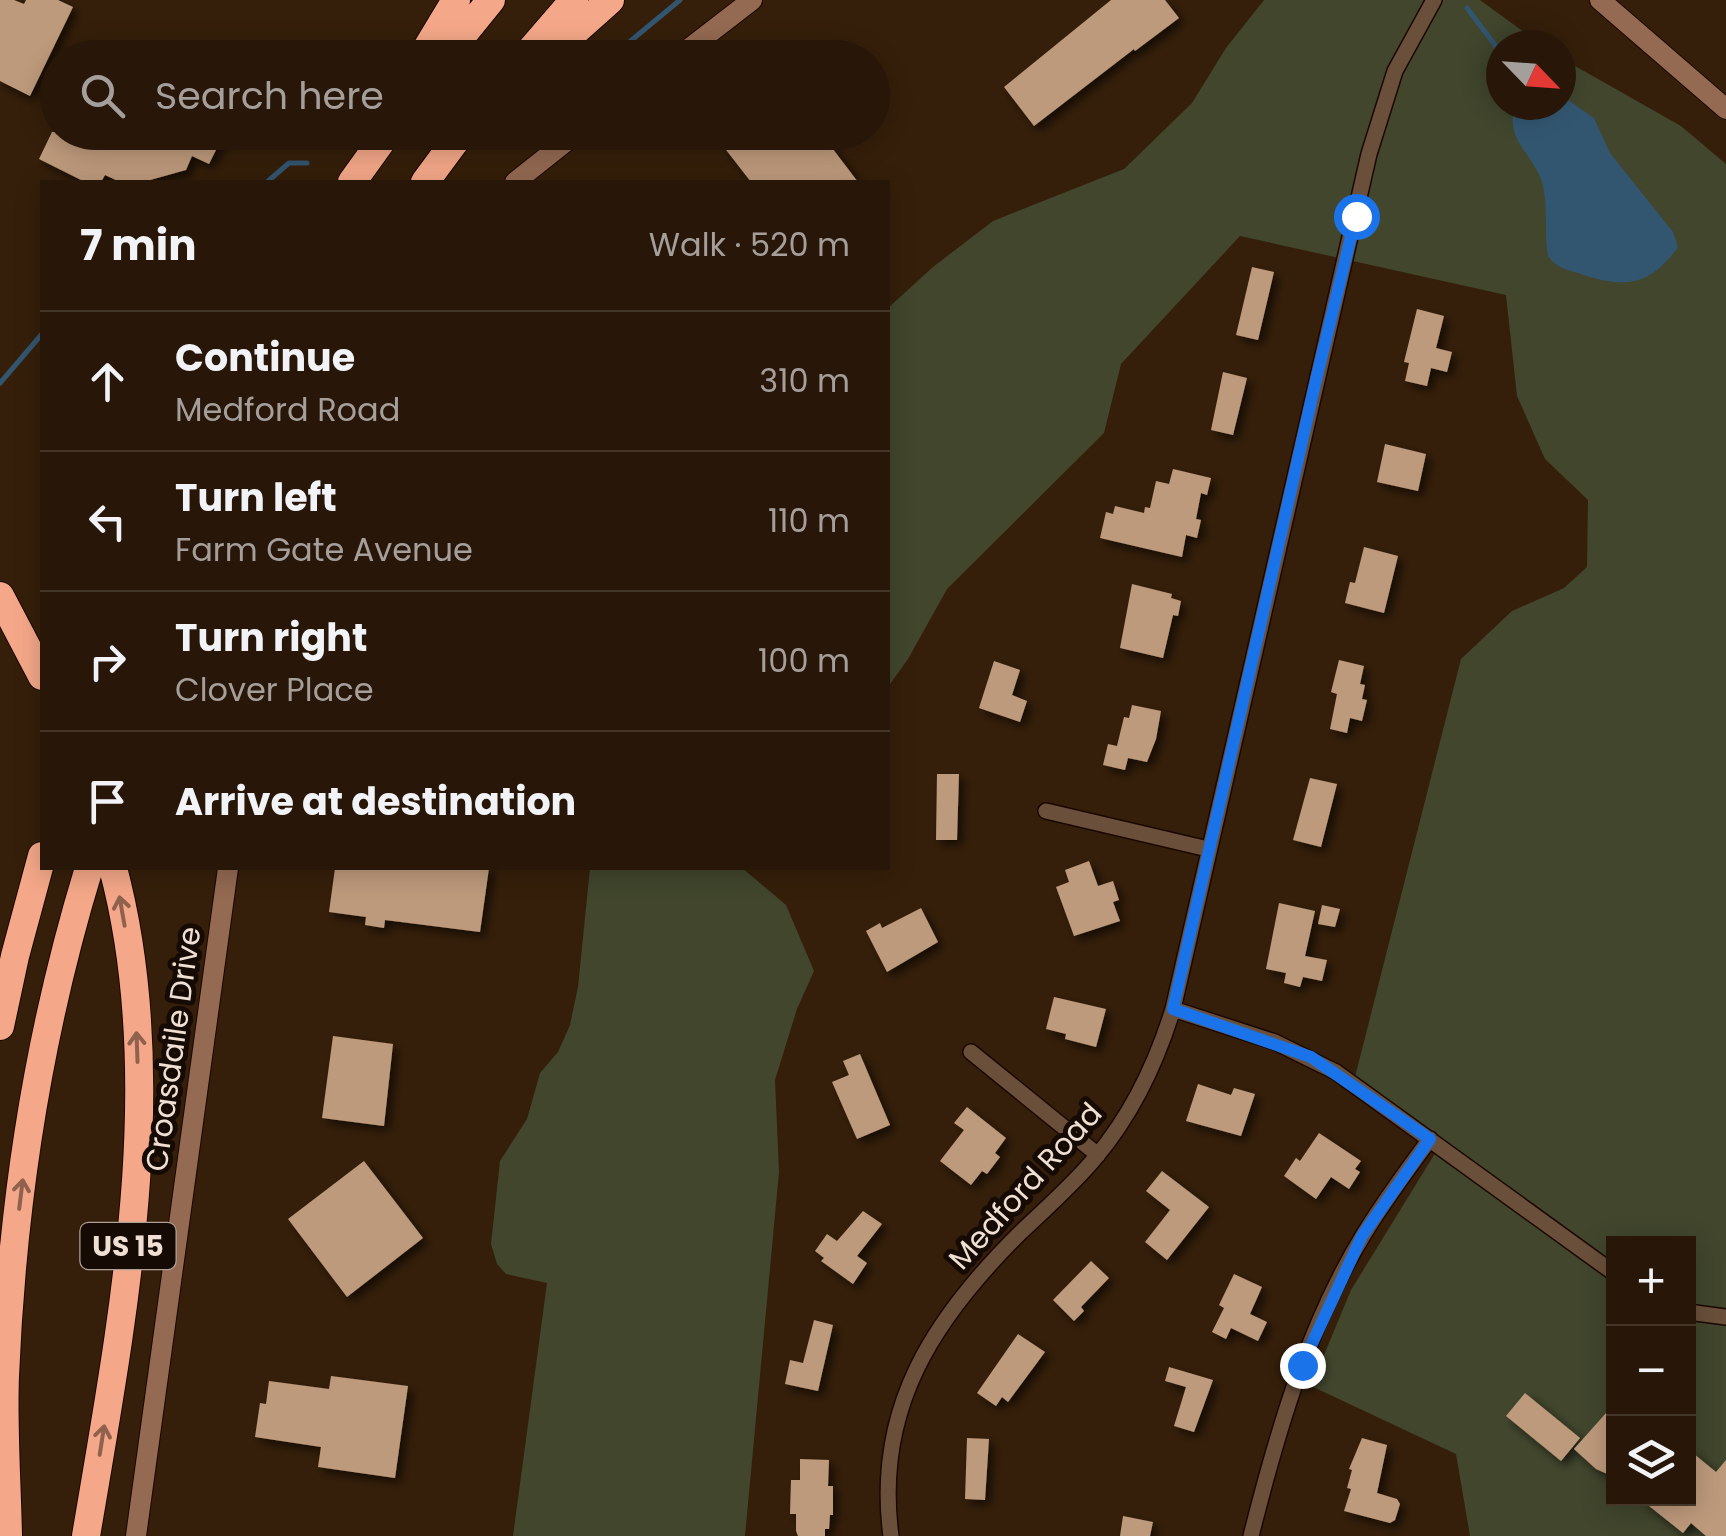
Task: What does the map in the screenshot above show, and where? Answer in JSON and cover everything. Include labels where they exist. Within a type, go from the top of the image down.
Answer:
[{"type":"highway","points":[[433,40],[456,0]]},
{"type":"highway","points":[[459,40],[491,0]]},
{"type":"highway","points":[[540,40],[574,0]]},
{"type":"highway","points":[[565,40],[610,0]]},
{"type":"highway","points":[[353,180],[369,150]]},
{"type":"highway","points":[[353,180],[375,150]]},
{"type":"highway","points":[[427,180],[449,150]]},
{"type":"highway","points":[[0,596],[40,672]]},
{"type":"highway","points":[[0,1026],[40,863]]},
{"type":"highway","points":[[8,1536],[5,1380],[12,1268],[39,1080],[58,982],[88,870]]},
{"type":"highway","name":"US 15","points":[[86,1536],[110,1394],[136,1156],[138,1046],[130,954],[114,870]]},
{"type":"street","points":[[700,40],[752,0]]},
{"type":"street","name":"Medford Road","points":[[890,1536],[888,1480],[894,1434],[916,1367],[931,1338],[1018,1235],[1098,1155],[1149,1076],[1173,1009],[1369,154],[1395,71],[1434,0]]},
{"type":"street","points":[[1600,0],[1726,109]]},
{"type":"street","points":[[518,180],[555,150]]},
{"type":"street","points":[[1046,811],[1208,848]]},
{"type":"street","name":"Croasdaile Drive","points":[[136,1536],[228,870]]},
{"type":"street","points":[[1173,1009],[1311,1057],[1606,1267]]},
{"type":"street","points":[[972,1052],[1098,1155]]},
{"type":"street","points":[[1250,1536],[1297,1380],[1332,1298],[1362,1236],[1430,1139]]},
{"type":"street","points":[[1696,1313],[1726,1317]]},
{"type":"green space","points":[[1264,0],[1480,0],[1521,30],[1486,30],[1486,120],[1576,120],[1576,66],[1681,126],[1726,164],[1726,1536],[1470,1536],[1456,1454],[1311,1386],[1351,1290],[1442,1142],[1355,1077],[1461,659],[1512,611],[1564,588],[1587,567],[1588,500],[1545,459],[1517,396],[1506,295],[1240,236],[1121,364],[1104,433],[947,589],[890,684],[890,306],[993,221],[1124,169],[1192,103],[1226,48]]},
{"type":"green space","points":[[590,870],[744,870],[786,905],[814,971],[797,1009],[775,1080],[779,1172],[745,1536],[513,1536],[547,1283],[506,1274],[497,1264],[491,1244],[500,1161],[527,1119],[540,1073],[558,1052],[570,1025],[578,987]]},
{"type":"water","points":[[1576,105],[1594,118],[1610,153],[1673,232],[1678,247],[1668,260],[1647,277],[1624,282],[1597,279],[1555,263],[1548,256],[1540,176],[1519,143],[1513,120],[1576,120]]},
{"type":"building","points":[[0,0],[24,4],[26,0],[58,0],[73,7],[57,40],[40,40],[40,75],[30,96],[0,81]]},
{"type":"building","points":[[1111,0],[1165,0],[1179,18],[1034,126],[1004,87]]},
{"type":"building","points":[[43,150],[216,150],[209,164],[192,156],[186,170],[150,180],[116,180],[105,175],[102,180],[81,180],[39,159]]},
{"type":"building","points":[[726,150],[834,150],[856,180],[749,180]]},
{"type":"building","points":[[1252,267],[1274,272],[1258,340],[1236,335]]},
{"type":"building","points":[[1417,309],[1444,316],[1436,348],[1452,352],[1447,372],[1431,368],[1427,386],[1405,381],[1409,363],[1404,362]]},
{"type":"building","points":[[1223,372],[1247,378],[1233,435],[1211,430]]},
{"type":"building","points":[[1385,444],[1426,454],[1418,491],[1377,482]]},
{"type":"building","points":[[1173,469],[1211,478],[1207,495],[1201,493],[1197,538],[1186,535],[1182,557],[1100,538],[1106,512],[1113,514],[1115,506],[1144,513],[1145,507],[1150,508],[1156,481],[1169,484]]},
{"type":"building","points":[[1364,547],[1398,556],[1384,613],[1345,603],[1350,582],[1355,583]]},
{"type":"building","points":[[1132,584],[1172,594],[1171,598],[1181,601],[1178,616],[1173,615],[1163,658],[1120,648]]},
{"type":"building","points":[[1339,660],[1364,666],[1360,684],[1365,685],[1362,699],[1367,700],[1362,721],[1350,718],[1347,733],[1330,729],[1337,694],[1331,692]]},
{"type":"building","points":[[994,661],[1020,670],[1012,695],[1027,701],[1020,722],[979,708]]},
{"type":"building","points":[[1132,705],[1161,711],[1147,762],[1128,758],[1125,770],[1103,765],[1108,744],[1117,746],[1124,717],[1129,718]]},
{"type":"building","points":[[937,774],[959,774],[957,840],[936,840]]},
{"type":"building","points":[[1310,778],[1337,784],[1321,847],[1293,840]]},
{"type":"building","points":[[1089,861],[1098,886],[1113,881],[1119,900],[1113,902],[1120,921],[1074,936],[1056,887],[1069,882],[1065,870]]},
{"type":"building","points":[[335,870],[489,870],[480,932],[385,920],[384,928],[365,925],[366,917],[329,912]]},
{"type":"building","points":[[1279,903],[1315,911],[1305,956],[1327,960],[1322,981],[1303,977],[1300,987],[1284,983],[1286,973],[1266,969]]},
{"type":"building","points":[[1322,905],[1340,909],[1335,927],[1318,924]]},
{"type":"building","points":[[921,908],[938,942],[887,972],[866,931],[880,923],[882,928]]},
{"type":"building","points":[[1054,997],[1106,1009],[1096,1047],[1046,1029]]},
{"type":"building","points":[[333,1036],[393,1044],[384,1126],[322,1118]]},
{"type":"building","points":[[860,1054],[890,1125],[857,1139],[832,1082],[849,1075],[843,1061]]},
{"type":"building","points":[[1198,1084],[1231,1095],[1234,1088],[1255,1094],[1241,1136],[1186,1121]]},
{"type":"building","points":[[967,1107],[1006,1138],[995,1153],[1000,1157],[987,1174],[982,1171],[971,1185],[940,1161],[964,1130],[954,1123]]},
{"type":"building","points":[[1319,1133],[1361,1161],[1355,1169],[1360,1172],[1349,1189],[1331,1177],[1316,1199],[1284,1176]]},
{"type":"building","points":[[364,1161],[423,1238],[347,1297],[288,1219]]},
{"type":"building","points":[[1162,1171],[1209,1207],[1167,1260],[1145,1242],[1170,1210],[1146,1191]]},
{"type":"building","points":[[863,1211],[882,1224],[857,1256],[867,1263],[853,1284],[821,1261],[824,1258],[815,1251],[827,1234],[837,1241]]},
{"type":"building","points":[[1091,1261],[1109,1278],[1081,1307],[1084,1311],[1074,1321],[1053,1300]]},
{"type":"building","points":[[1234,1274],[1262,1287],[1250,1314],[1267,1322],[1258,1341],[1231,1328],[1226,1339],[1212,1332],[1224,1308],[1219,1305]]},
{"type":"building","points":[[814,1320],[833,1325],[818,1391],[785,1384],[790,1360],[803,1363]]},
{"type":"building","points":[[1018,1334],[1045,1352],[1008,1402],[1002,1397],[996,1406],[977,1393]]},
{"type":"building","points":[[1169,1367],[1213,1380],[1194,1432],[1174,1426],[1186,1387],[1165,1381]]},
{"type":"building","points":[[331,1376],[408,1386],[395,1478],[318,1467],[321,1447],[255,1437],[260,1403],[266,1404],[269,1381],[329,1389]]},
{"type":"building","points":[[1525,1393],[1580,1438],[1561,1461],[1506,1416]]},
{"type":"building","points":[[1606,1413],[1606,1473],[1574,1449]]},
{"type":"building","points":[[967,1438],[989,1439],[985,1500],[965,1499]]},
{"type":"building","points":[[1362,1438],[1387,1445],[1377,1493],[1397,1499],[1400,1504],[1395,1520],[1390,1523],[1344,1511],[1351,1489],[1347,1488],[1352,1470],[1349,1469]]},
{"type":"building","points":[[1696,1456],[1716,1472],[1726,1460],[1726,1536],[1706,1536],[1691,1523],[1683,1533],[1649,1506],[1696,1506]]},
{"type":"building","points":[[800,1459],[829,1460],[833,1515],[825,1536],[798,1536],[796,1514],[790,1514],[791,1480],[800,1480]]},
{"type":"building","points":[[1123,1516],[1153,1522],[1150,1536],[1120,1536]]},
{"type":"waterway","points":[[632,40],[680,0]]},
{"type":"waterway","points":[[1467,8],[1486,33]]},
{"type":"waterway","points":[[269,180],[289,163],[307,163]]},
{"type":"waterway","points":[[0,383],[40,336]]},
{"type":"route","points":[[1302,1365],[1362,1236],[1430,1139],[1311,1057],[1173,1009],[1356,216]]}]
